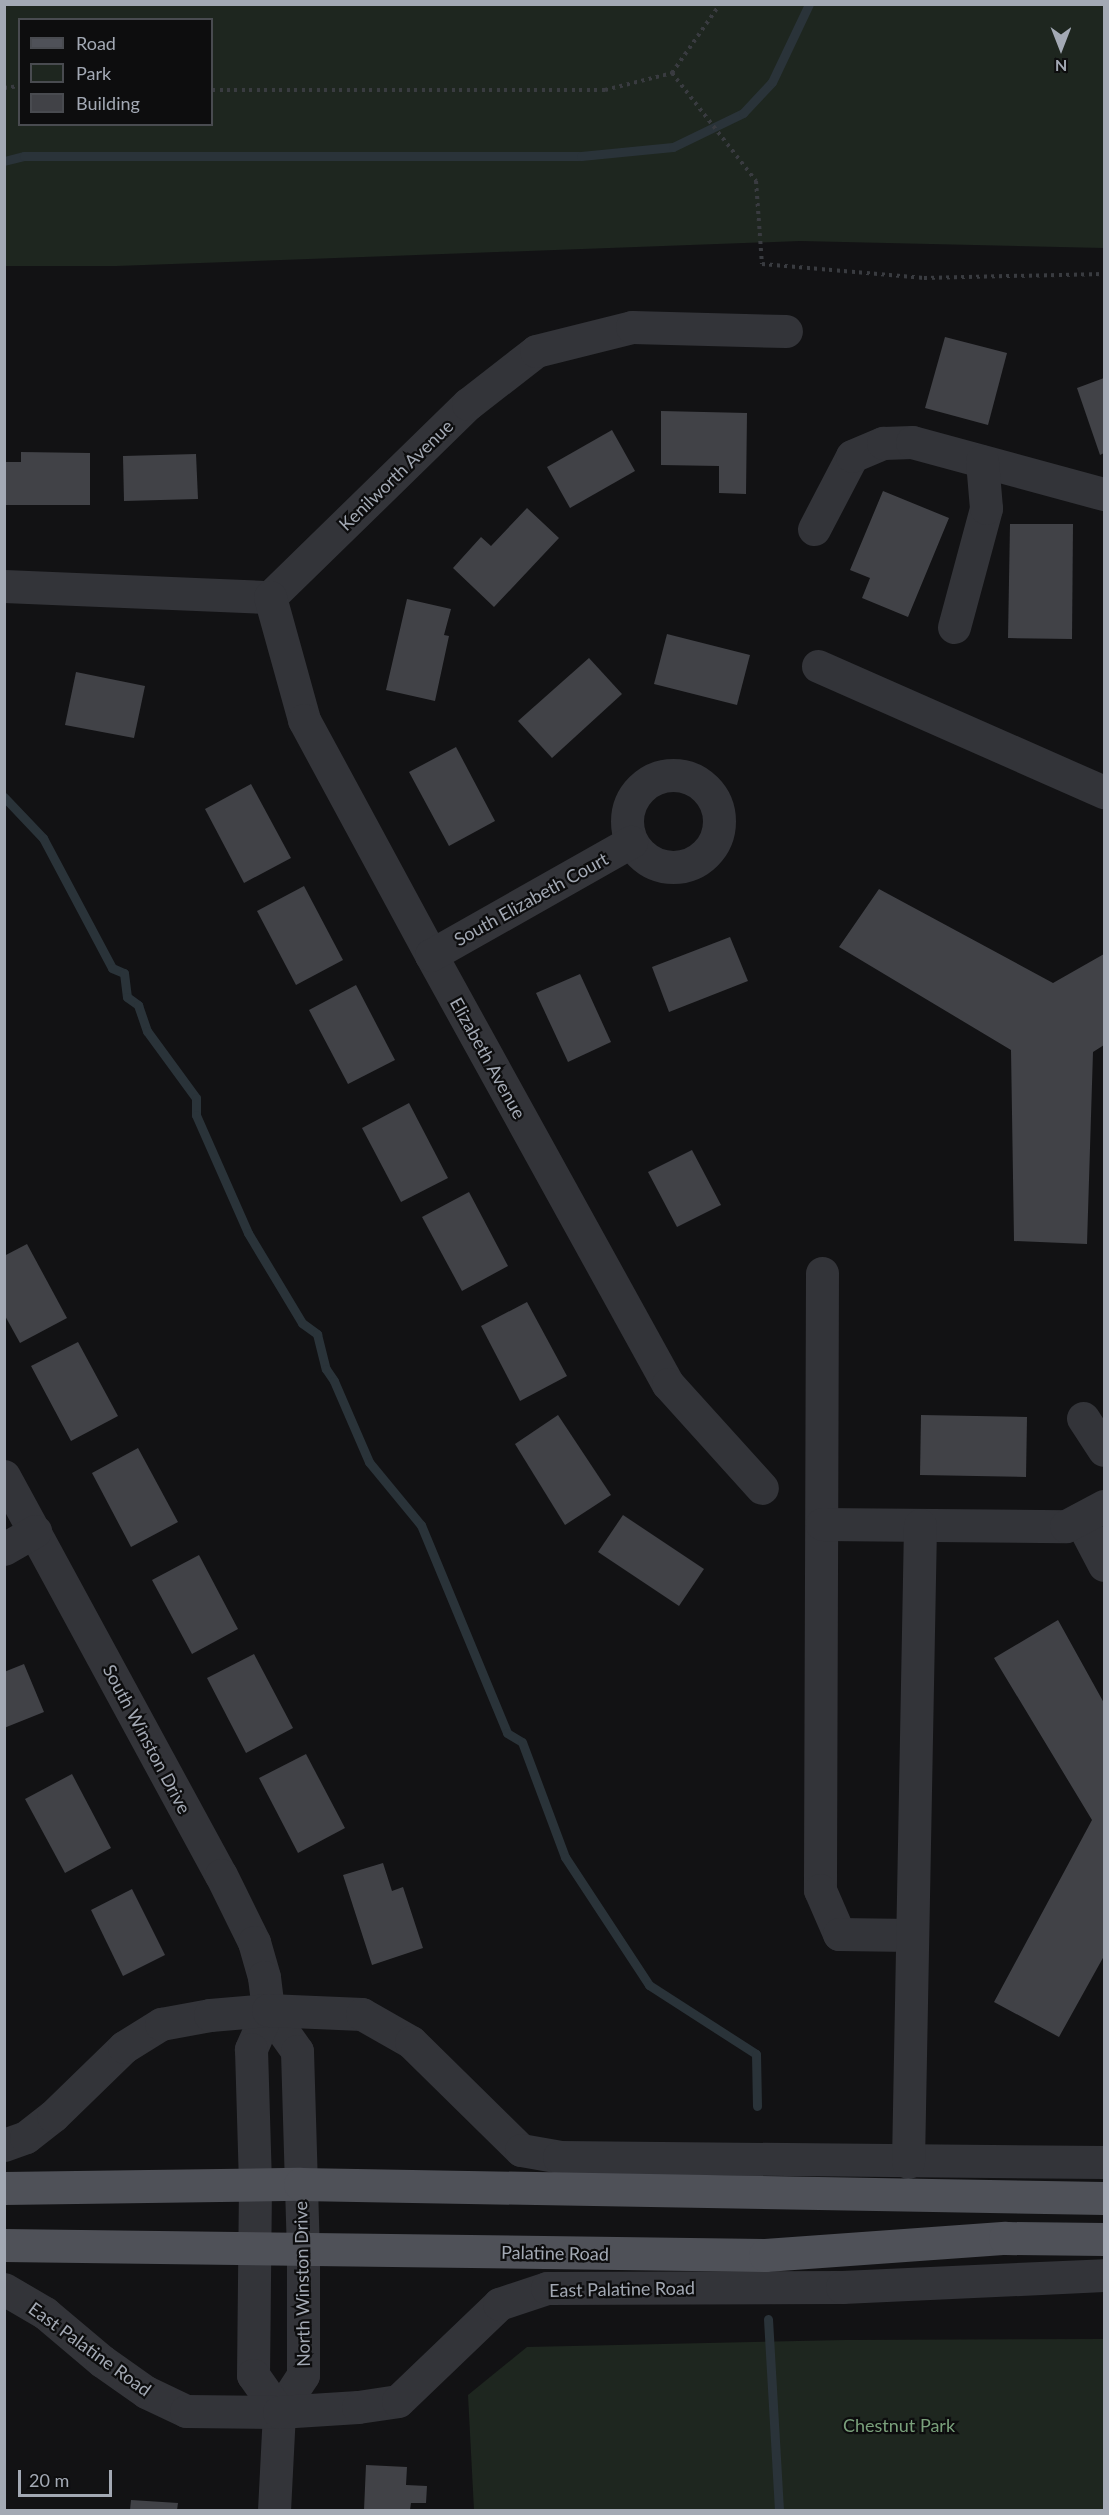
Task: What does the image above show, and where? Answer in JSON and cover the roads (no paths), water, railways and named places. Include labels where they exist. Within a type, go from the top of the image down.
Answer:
[{"type":"main road","points":[[4,2188],[300,2184],[1104,2198]]},
{"type":"main road","name":"Palatine Road","points":[[4,2245],[765,2255],[1005,2238],[1104,2239]]},
{"type":"street","name":"Kenilworth Avenue","points":[[270,597],[468,404],[536,351],[632,327],[786,331]]},
{"type":"street","points":[[814,529],[852,456],[883,443],[912,442],[1104,494]]},
{"type":"street","points":[[954,627],[986,508],[982,461]]},
{"type":"street","points":[[4,586],[270,597]]},
{"type":"street","name":"Elizabeth Avenue","points":[[270,597],[304,720],[431,955],[668,1384],[762,1488]]},
{"type":"street","points":[[818,666],[1104,792]]},
{"type":"street","name":"South Elizabeth Court","points":[[431,955],[631,842]]},
{"type":"street","points":[[822,1273],[820,1890],[839,1934],[911,1935]]},
{"type":"street","points":[[1083,1418],[1104,1450]]},
{"type":"street","name":"South Winston Drive","points":[[4,1476],[254,1942],[264,1977],[268,2010],[297,2051],[300,2184]]},
{"type":"street","points":[[822,1524],[1066,1526],[1092,1513],[1104,1565]]},
{"type":"street","points":[[908,2162],[920,1525]]},
{"type":"street","points":[[4,1549],[35,1531]]},
{"type":"street","points":[[268,2010],[251,2049],[255,2185],[253,2376],[279,2412],[274,2511]]},
{"type":"street","points":[[4,2145],[26,2137],[53,2116],[124,2047],[161,2024],[210,2015],[268,2010],[362,2013],[411,2042],[521,2150],[559,2157],[1104,2162]]},
{"type":"street","name":"North Winston Drive","points":[[279,2412],[303,2376],[303,2250],[300,2184]]},
{"type":"street","name":"East Palatine Road","points":[[4,2289],[45,2313],[102,2361],[146,2392],[186,2411],[279,2412],[358,2407],[398,2401],[499,2304],[547,2288],[842,2287],[1104,2275]]},
{"type":"waterway","points":[[4,161],[24,156],[581,156],[673,147],[743,113],[772,82],[809,4]]},
{"type":"waterway","points":[[4,797],[43,838],[112,968],[124,973],[127,997],[138,1005],[147,1031],[196,1098],[196,1115],[248,1233],[302,1323],[317,1334],[326,1369],[334,1381],[369,1462],[421,1525],[507,1733],[522,1742],[565,1857],[649,1985],[756,2054],[757,2106]]},
{"type":"waterway","points":[[768,2319],[779,2510]]},
{"type":"park label","name":"Chestnut Park","points":[[899,2425]]}]
